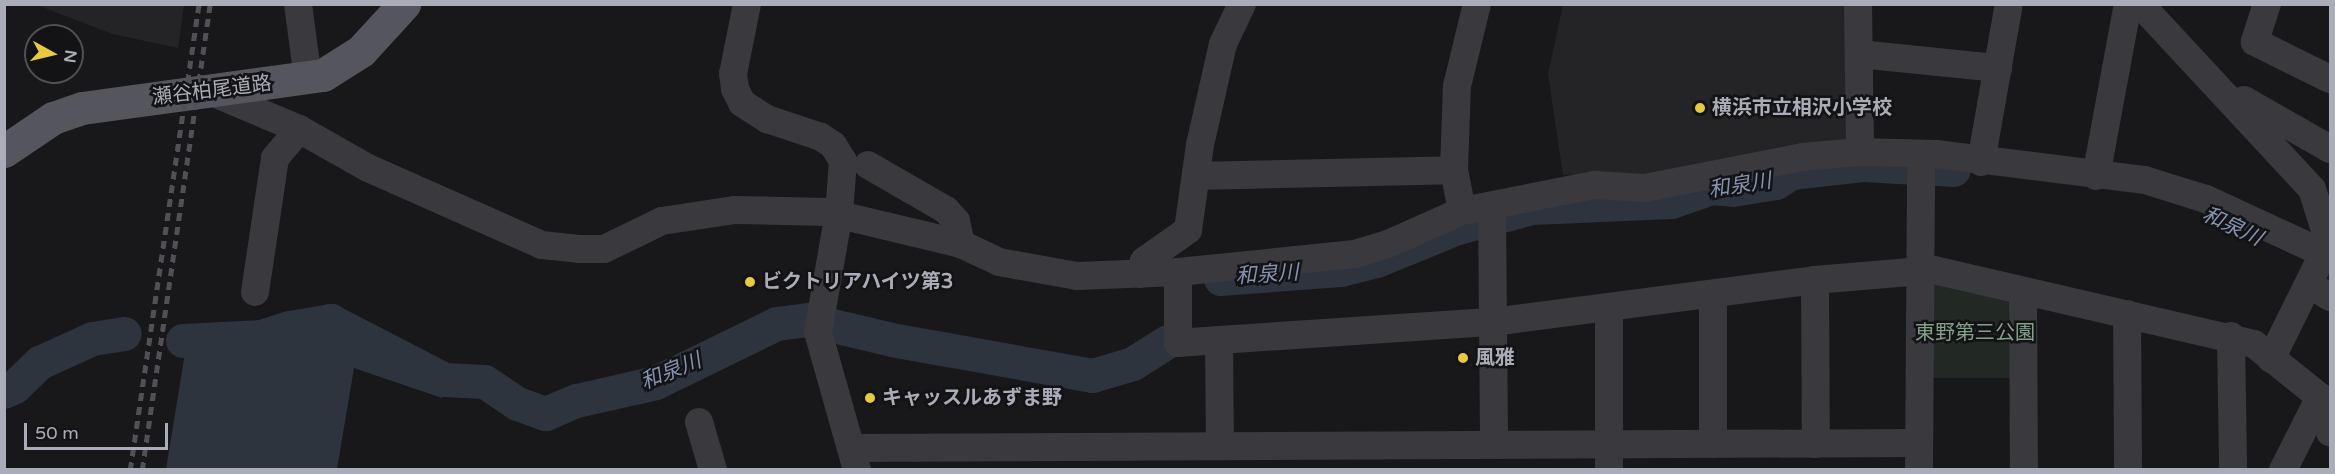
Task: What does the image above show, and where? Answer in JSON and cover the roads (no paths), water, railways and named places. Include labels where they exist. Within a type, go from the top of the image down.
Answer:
[{"type":"main road","name":"瀬谷柏尾道路","points":[[4,151],[43,123],[82,108],[214,93],[322,75],[361,51],[404,4]]},
{"type":"street","points":[[298,4],[308,79]]},
{"type":"street","points":[[747,4],[733,74],[735,90],[753,113],[821,137],[833,146],[843,161],[839,213],[819,326],[854,459],[1091,458],[1220,446],[1299,458],[1494,445],[1609,457],[1713,444],[1816,444],[1919,456],[1918,270],[1922,164]]},
{"type":"street","points":[[1142,274],[1144,261],[1188,230],[1196,176],[1223,44],[1242,4]]},
{"type":"street","points":[[1462,211],[1454,170],[1457,86],[1477,4]]},
{"type":"street","points":[[1858,4],[1860,152]]},
{"type":"street","points":[[1980,162],[2009,4]]},
{"type":"street","points":[[2096,176],[2128,4]]},
{"type":"street","points":[[2140,4],[2312,189],[2324,264],[2271,359]]},
{"type":"street","points":[[2267,4],[2255,42],[2331,79]]},
{"type":"street","points":[[1859,54],[1998,68]]},
{"type":"street","points":[[2213,82],[2331,149]]},
{"type":"street","points":[[214,93],[299,129],[368,168],[542,245],[604,249],[662,221],[735,210],[839,213],[961,244],[999,262],[1077,276],[1178,272],[1355,254],[1388,244],[1462,211],[1492,216],[1595,185],[1645,188],[1803,158],[1860,152],[1922,164],[1980,162],[2173,187],[2324,264]]},
{"type":"street","points":[[253,292],[275,158],[299,129]]},
{"type":"street","points":[[868,165],[946,210],[956,221],[961,244]]},
{"type":"street","points":[[1196,176],[1454,170]]},
{"type":"street","points":[[1492,216],[1494,445]]},
{"type":"street","points":[[1178,272],[1178,343],[1492,322],[1815,280],[1934,270],[2232,336],[2254,344],[2320,397],[2331,433]]},
{"type":"street","points":[[1815,280],[1816,444]]},
{"type":"street","points":[[2023,291],[2024,470]]},
{"type":"street","points":[[1713,294],[1713,444]]},
{"type":"street","points":[[1609,307],[1609,457]]},
{"type":"street","points":[[2127,314],[2128,470]]},
{"type":"street","points":[[2232,336],[2232,470]]},
{"type":"street","points":[[1219,340],[1220,446]]},
{"type":"street","points":[[2283,470],[2320,397]]},
{"type":"street","points":[[699,422],[713,470]]},
{"type":"waterway","name":"和泉川","points":[[1221,279],[1341,270],[1377,261],[1458,228],[1532,208],[1672,202],[1712,188],[1733,190],[1776,183],[1792,173],[1863,165],[1954,170]]},
{"type":"waterway","name":"和泉川","points":[[183,341],[262,337],[290,328],[331,321],[445,380],[485,382],[518,404],[546,414],[577,401],[656,383],[777,324],[808,320],[897,341],[1093,376],[1133,364],[1168,342]]},
{"type":"waterway","name":"和泉川","points":[[4,392],[15,387],[40,363],[93,339],[125,334]]},
{"type":"railway","points":[[130,470],[199,4]]},
{"type":"railway","points":[[142,470],[210,4]]},
{"type":"place","name":"横浜市立相沢小学校","points":[[1700,108]]},
{"type":"place","name":"ビクトリアハイツ第3","points":[[750,282]]},
{"type":"place","name":"風雅","points":[[1463,358]]},
{"type":"place","name":"キャッスルあずま野","points":[[870,398]]},
{"type":"park label","name":"東野第三公園","points":[[1975,333]]}]
